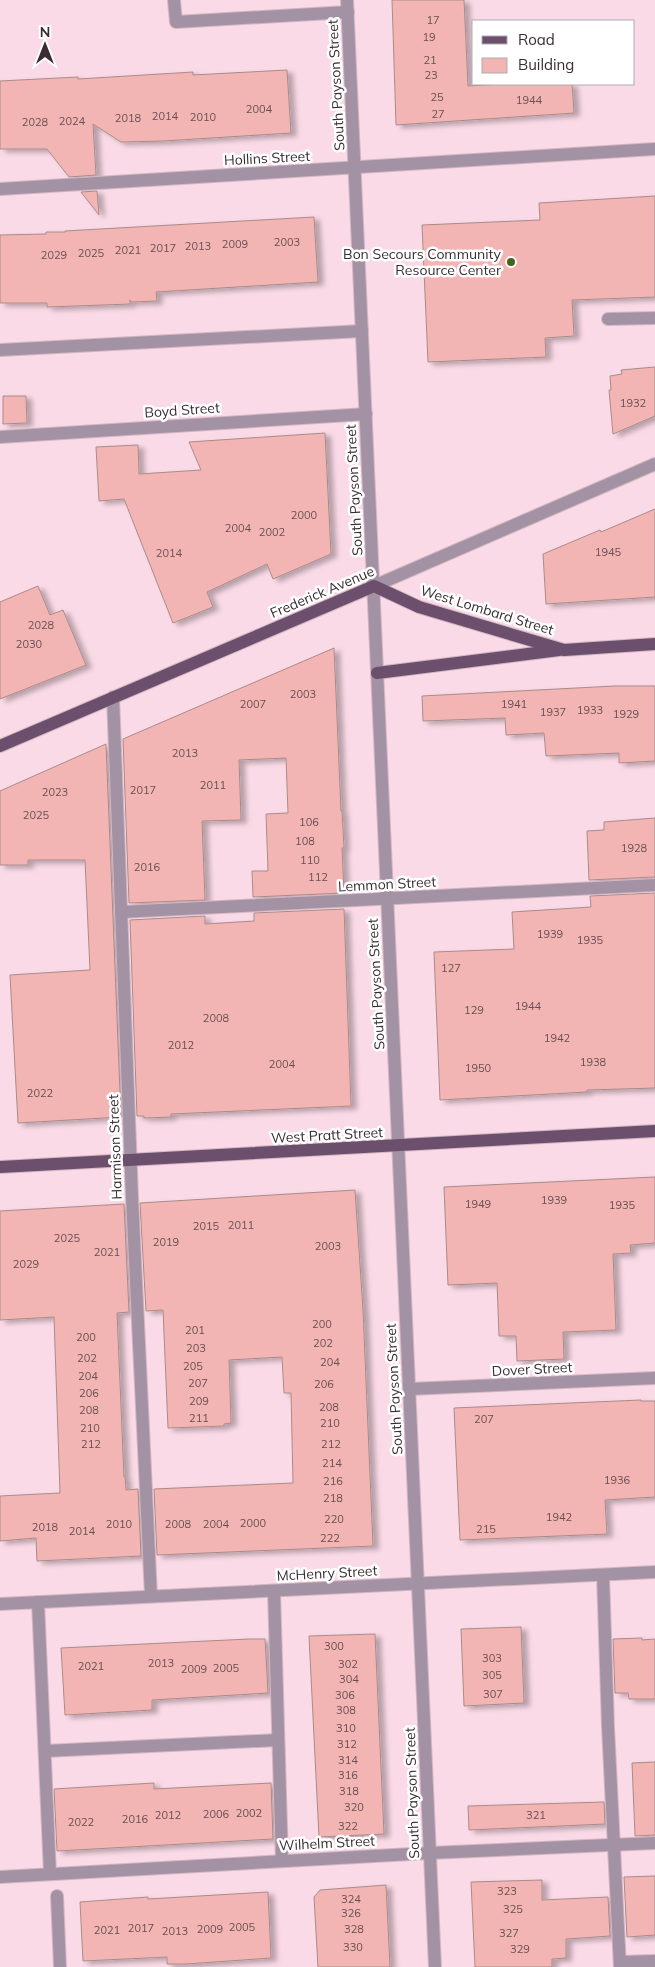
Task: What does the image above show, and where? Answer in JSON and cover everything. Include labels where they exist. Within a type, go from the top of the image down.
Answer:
[{"type":"main road","name":"West Lombard Street","points":[[374,586],[419,607],[564,650]]},
{"type":"main road","name":"Frederick Avenue","points":[[0,746],[374,586]]},
{"type":"main road","name":"West Lombard Street","points":[[377,673],[564,650],[655,644]]},
{"type":"main road","name":"West Pratt Street","points":[[0,1167],[655,1131]]},
{"type":"street","points":[[174,0],[176,22],[348,6]]},
{"type":"street","name":"South Payson Street","points":[[348,6],[435,1967]]},
{"type":"street","name":"Hollins Street","points":[[0,189],[655,149]]},
{"type":"street","points":[[608,319],[655,318]]},
{"type":"street","points":[[0,350],[362,331]]},
{"type":"street","name":"Boyd Street","points":[[0,437],[366,414]]},
{"type":"street","name":"Frederick Avenue","points":[[374,586],[655,464]]},
{"type":"street","name":"Harmison Street","points":[[114,698],[130,1160],[151,1596]]},
{"type":"street","name":"Lemmon Street","points":[[122,912],[655,885]]},
{"type":"street","name":"Dover Street","points":[[410,1389],[655,1378]]},
{"type":"street","name":"McHenry Street","points":[[0,1604],[655,1572]]},
{"type":"street","points":[[603,1575],[613,1845],[620,1965],[655,1961]]},
{"type":"street","points":[[274,1590],[282,1861]]},
{"type":"street","points":[[38,1602],[50,1874]]},
{"type":"street","points":[[45,1751],[278,1740]]},
{"type":"street","name":"Wilhelm Street","points":[[0,1877],[429,1853],[655,1843]]},
{"type":"street","points":[[57,1896],[60,1967]]},
{"type":"building","points":[[392,0],[464,0],[468,86],[572,85],[574,113],[396,125]]},
{"type":"building","points":[[287,70],[291,133],[121,142],[93,124],[96,175],[69,177],[47,149],[0,149],[0,81],[78,77],[78,79],[193,72],[193,75]]},
{"type":"building","points":[[97,191],[99,215],[81,192]]},
{"type":"building","name":"Bon Secours Community Resource Center","points":[[655,196],[655,297],[572,300],[574,336],[545,338],[546,357],[428,362],[422,225],[540,220],[539,203]]},
{"type":"building","points":[[314,217],[318,282],[156,292],[157,301],[131,302],[130,300],[130,304],[47,307],[47,303],[0,303],[0,235],[46,234],[46,232]]},
{"type":"building","points":[[655,367],[655,416],[613,434],[609,390],[611,390],[610,376],[622,374],[621,370]]},
{"type":"building","points":[[3,396],[26,396],[27,423],[3,424]]},
{"type":"building","points":[[325,433],[331,554],[273,579],[267,564],[207,592],[213,607],[173,623],[124,499],[99,501],[96,447],[138,445],[139,474],[201,470],[189,442]]},
{"type":"building","points":[[655,509],[655,597],[546,604],[543,554]]},
{"type":"building","points":[[38,586],[50,615],[63,610],[86,665],[0,699],[0,602]]},
{"type":"building","points":[[334,648],[344,848],[342,848],[344,893],[253,897],[252,871],[268,871],[266,814],[288,813],[286,758],[239,760],[241,820],[202,821],[205,900],[129,903],[123,739]]},
{"type":"building","points":[[615,686],[655,686],[655,761],[619,763],[619,753],[546,756],[544,733],[506,735],[505,718],[423,721],[422,696]]},
{"type":"building","points":[[106,744],[121,1117],[18,1123],[10,975],[90,970],[85,860],[28,860],[28,865],[0,865],[0,791]]},
{"type":"building","points":[[655,818],[655,877],[589,880],[587,831],[604,830],[604,822]]},
{"type":"building","points":[[655,893],[655,1088],[587,1090],[587,1092],[440,1100],[434,952],[514,949],[512,912],[591,907],[590,896]]},
{"type":"building","points":[[344,909],[351,1106],[171,1114],[171,1117],[144,1118],[144,1116],[137,1116],[130,920],[205,916],[205,924],[254,921],[254,913]]},
{"type":"building","points":[[655,1177],[655,1243],[630,1245],[631,1253],[613,1254],[616,1330],[563,1332],[564,1359],[517,1361],[516,1336],[499,1336],[497,1283],[448,1285],[444,1187]]},
{"type":"building","points":[[355,1190],[363,1310],[373,1546],[157,1555],[154,1489],[293,1483],[291,1393],[284,1393],[282,1357],[229,1360],[231,1423],[224,1424],[224,1426],[168,1428],[163,1310],[146,1311],[140,1203]]},
{"type":"building","points":[[124,1204],[129,1312],[117,1313],[124,1477],[126,1490],[138,1489],[141,1556],[37,1561],[36,1538],[0,1541],[0,1496],[60,1493],[54,1317],[0,1320],[0,1211]]},
{"type":"building","points":[[655,1401],[655,1497],[605,1500],[607,1534],[460,1540],[454,1408]]},
{"type":"building","points":[[521,1627],[524,1703],[464,1706],[461,1629]]},
{"type":"building","points":[[375,1634],[384,1834],[319,1837],[309,1636]]},
{"type":"building","points":[[642,1638],[642,1640],[655,1639],[655,1699],[629,1699],[628,1693],[615,1693],[613,1639]]},
{"type":"building","points":[[265,1639],[268,1693],[152,1700],[152,1710],[65,1715],[61,1648]]},
{"type":"building","points":[[655,1762],[655,1835],[635,1836],[632,1763]]},
{"type":"building","points":[[154,1783],[154,1789],[271,1783],[273,1839],[57,1851],[54,1789]]},
{"type":"building","points":[[604,1802],[605,1824],[469,1830],[468,1806]]},
{"type":"building","points":[[655,1876],[655,1935],[627,1937],[624,1877]]},
{"type":"building","points":[[542,1880],[542,1900],[608,1897],[610,1936],[566,1939],[566,1958],[552,1959],[552,1967],[475,1967],[471,1882]]},
{"type":"building","points":[[386,1885],[390,1967],[318,1967],[314,1897],[320,1890]]},
{"type":"building","points":[[268,1892],[271,1958],[186,1964],[167,1964],[167,1957],[83,1961],[80,1902]]},
{"type":"place","name":"Bon Secours Community Resource Center","points":[[511,262]]}]
